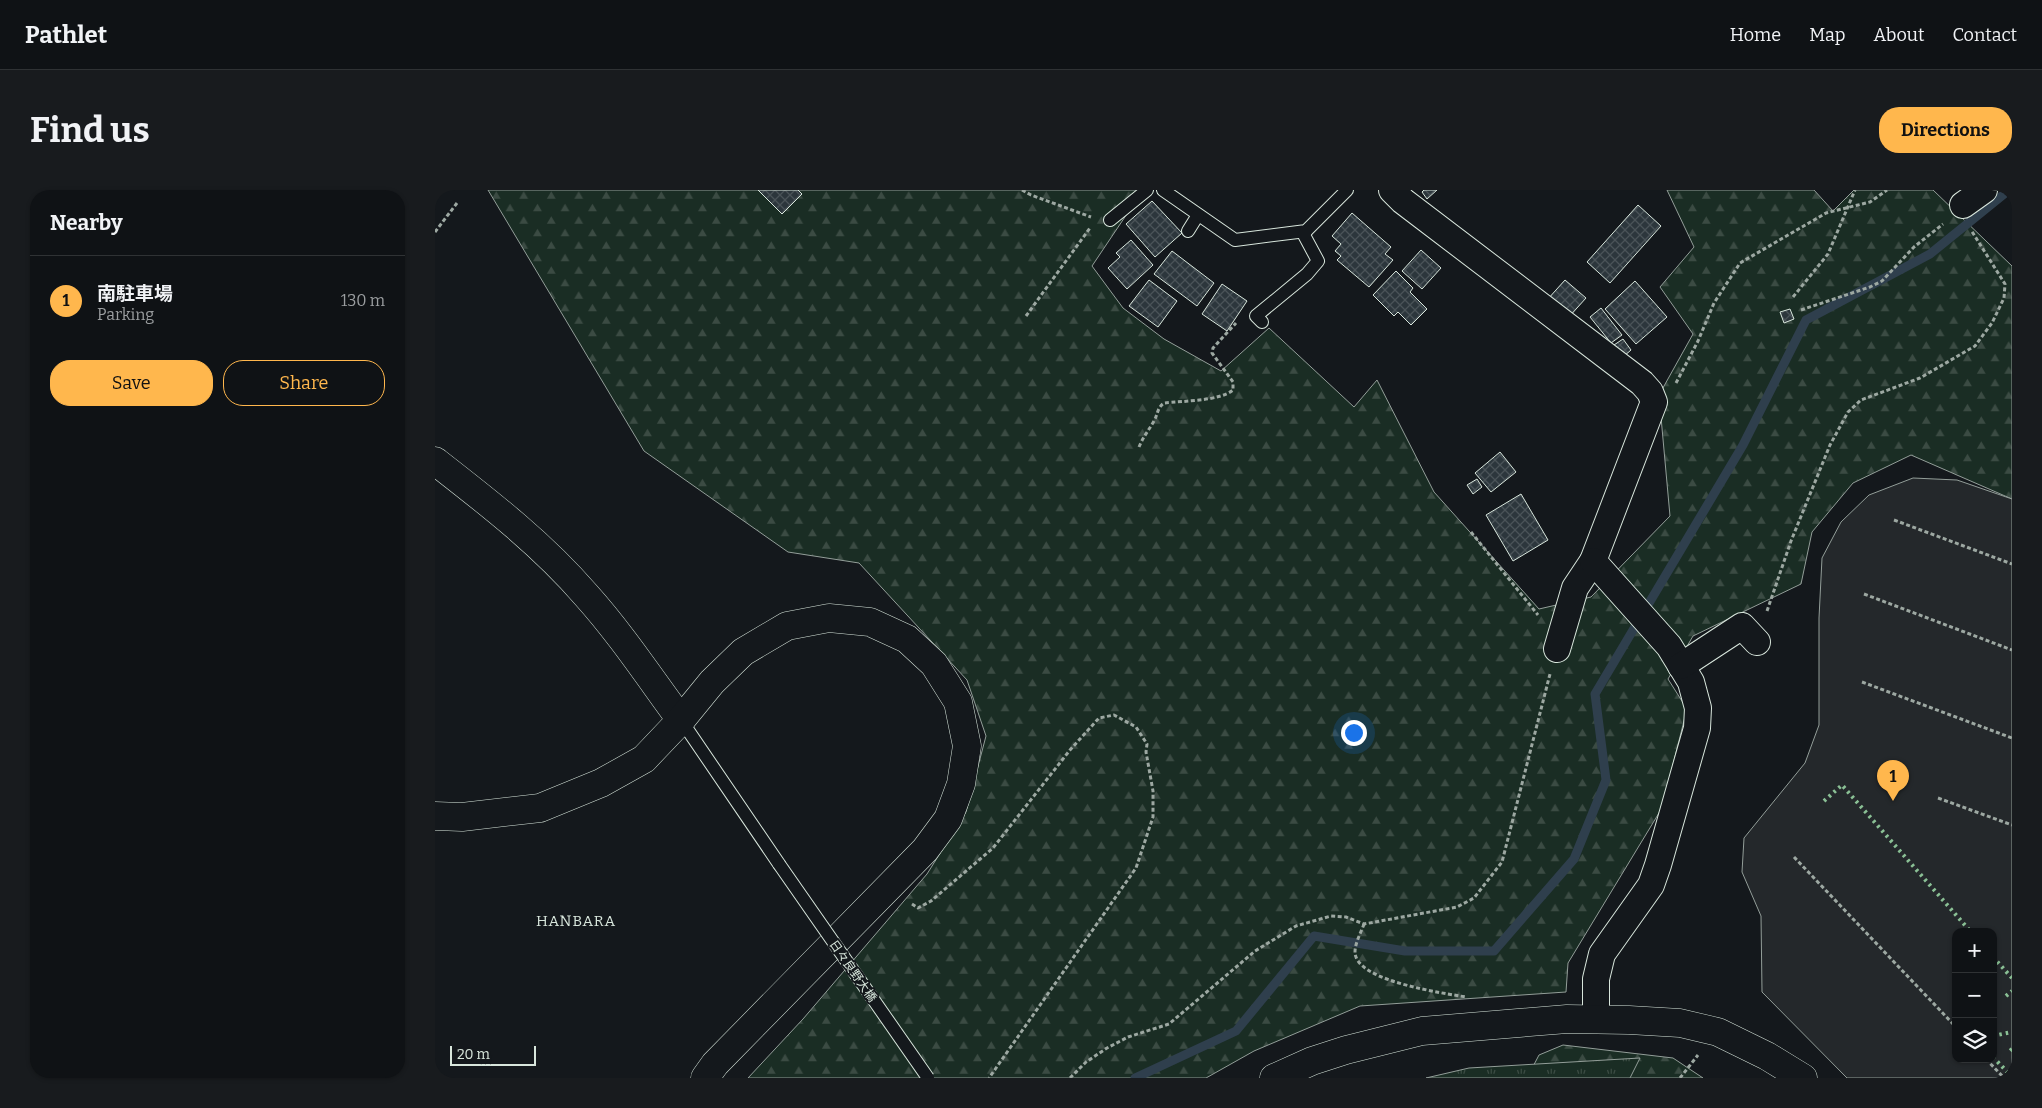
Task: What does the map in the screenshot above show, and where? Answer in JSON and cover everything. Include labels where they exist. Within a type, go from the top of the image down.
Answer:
[{"type":"street","points":[[1392,190],[1403,201],[1510,284],[1642,383],[1650,392],[1654,402],[1593,561],[1575,588],[1557,649]]},
{"type":"street","points":[[1960,207],[1984,190]]},
{"type":"street","points":[[435,461],[528,535],[587,595],[681,720]]},
{"type":"street","points":[[1593,561],[1669,646],[1691,682],[1697,708],[1697,728],[1651,885],[1602,954],[1596,979],[1596,1019]]},
{"type":"street","points":[[435,816],[462,817],[540,808],[601,783],[644,759],[681,720],[712,682],[743,652],[787,626],[829,618],[870,622],[907,639],[935,664],[958,702],[967,746],[961,784],[948,819],[925,850],[715,1064],[705,1078]]},
{"type":"street","points":[[1681,666],[1742,626],[1752,636]]},
{"type":"street","points":[[1274,1078],[1312,1061],[1346,1050],[1422,1031],[1567,1019],[1596,1019],[1680,1023],[1718,1032],[1767,1056],[1802,1078]]},
{"type":"lane","points":[[1111,220],[1147,190]]},
{"type":"lane","points":[[1163,190],[1235,240],[1306,231]]},
{"type":"lane","points":[[1259,319],[1307,274],[1318,261],[1304,235],[1347,190]]},
{"type":"lane","points":[[1188,231],[1198,214]]},
{"type":"lane","name":"日々良野大橋","points":[[681,720],[928,1078]]},
{"type":"path","points":[[1022,190],[1097,219],[1111,220]]},
{"type":"path","points":[[1793,297],[1827,254],[1855,190]]},
{"type":"path","points":[[1654,402],[1669,395],[1699,341],[1714,302],[1740,263],[1826,213],[1870,202],[1887,190]]},
{"type":"path","points":[[435,232],[457,203]]},
{"type":"path","points":[[1752,636],[1767,610],[1791,541],[1831,445],[1848,412],[1861,400],[1920,378],[1975,346],[1992,323],[2004,298],[2005,284],[1960,207],[1952,218],[1914,247],[1882,281],[1870,287],[1801,310]]},
{"type":"path","points":[[1026,316],[1097,219]]},
{"type":"path","points":[[1139,447],[1144,434],[1155,420],[1159,407],[1164,403],[1219,397],[1229,394],[1233,390],[1233,382],[1212,353],[1213,348],[1227,330],[1244,315],[1259,319]]},
{"type":"path","points":[[1894,520],[2012,564]]},
{"type":"path","points":[[1070,1078],[1086,1062],[1127,1037],[1169,1024],[1255,951],[1295,926],[1331,916],[1346,916],[1364,924],[1457,907],[1474,898],[1502,862],[1557,649],[1548,642],[1541,619],[1471,532]]},
{"type":"path","points":[[1864,594],[2012,650]]},
{"type":"path","points":[[1861,682],[2012,738]]},
{"type":"path","points":[[900,876],[911,903],[918,908],[931,901],[993,848],[1070,750],[1099,718],[1114,715],[1136,727],[1147,744],[1146,752],[1153,791],[1153,817],[1136,868],[989,1078]]},
{"type":"path","points":[[1937,798],[2012,825]]},
{"type":"path","points":[[1794,857],[1952,1024]]},
{"type":"path","points":[[1364,924],[1355,948],[1355,957],[1365,968],[1379,976],[1414,988],[1470,998],[1478,1003],[1486,1026]]},
{"type":"path","points":[[1990,1063],[2004,1078]]},
{"type":"green space","points":[[488,190],[1143,190],[1092,266],[1123,308],[1164,339],[1221,371],[1269,328],[1354,407],[1377,380],[1434,492],[1539,609],[1591,597],[1670,516],[1659,395],[1693,334],[1660,287],[1694,247],[1667,190],[1814,190],[1833,211],[1854,190],[1933,190],[2012,266],[2012,499],[1911,455],[1853,483],[1812,532],[1801,584],[1693,636],[1668,679],[1687,709],[1662,808],[1568,963],[1566,992],[1360,1006],[1254,1051],[1206,1078],[748,1078],[803,1019],[927,874],[966,812],[986,736],[967,680],[859,563],[788,552],[644,451]]},
{"type":"green space","points":[[1563,1045],[1673,1058],[1703,1078],[1527,1078],[1539,1055]]},
{"type":"green space","points":[[1640,1058],[1630,1078],[1426,1078],[1469,1068]]},
{"type":"shaded area","points":[[1913,478],[1957,480],[2012,499],[2012,1078],[1847,1078],[1762,992],[1761,916],[1742,872],[1744,838],[1805,763],[1819,725],[1819,618],[1822,558],[1841,522],[1869,495]]},
{"type":"building","points":[[758,190],[798,190],[802,194],[782,214]]},
{"type":"building","points":[[1424,190],[1437,190],[1427,199],[1422,192]]},
{"type":"building","points":[[1152,201],[1182,233],[1155,257],[1126,224]]},
{"type":"building","points":[[1638,205],[1661,226],[1610,283],[1587,262]]},
{"type":"building","points":[[1352,213],[1391,247],[1385,254],[1393,260],[1369,287],[1337,260],[1341,256],[1335,251],[1341,244],[1332,236]]},
{"type":"building","points":[[1131,240],[1153,265],[1127,289],[1108,268],[1120,257],[1116,253]]},
{"type":"building","points":[[1421,250],[1441,268],[1422,289],[1402,271]]},
{"type":"building","points":[[1172,251],[1214,283],[1197,306],[1154,274]]},
{"type":"building","points":[[1396,271],[1413,288],[1410,292],[1427,309],[1411,325],[1398,312],[1394,316],[1373,295]]},
{"type":"building","points":[[1149,280],[1177,301],[1158,327],[1129,306]]},
{"type":"building","points":[[1565,280],[1586,298],[1568,318],[1547,300]]},
{"type":"building","points":[[1635,281],[1667,317],[1636,344],[1605,309]]},
{"type":"building","points":[[1222,284],[1247,301],[1227,331],[1202,314]]},
{"type":"building","points":[[1601,308],[1622,335],[1611,343],[1590,317]]},
{"type":"building","points":[[1790,309],[1794,319],[1784,323],[1780,312]]},
{"type":"building","points":[[1623,339],[1631,350],[1623,357],[1614,345]]},
{"type":"building","points":[[1500,452],[1516,472],[1491,492],[1475,473]]},
{"type":"building","points":[[1477,479],[1482,487],[1473,494],[1467,485]]},
{"type":"building","points":[[1521,494],[1548,540],[1513,561],[1486,515]]},
{"type":"waterway","points":[[1135,1078],[1236,1031],[1314,936],[1405,951],[1494,951],[1574,859],[1606,780],[1595,694],[1743,445],[1806,320],[1930,254],[2009,190]]},
{"type":"hedge","points":[[1824,801],[1842,785],[1967,928]]},
{"type":"hedge","points":[[1997,961],[2012,978]]},
{"type":"hedge","points":[[2006,996],[2012,991]]},
{"type":"hedge","points":[[1997,1035],[2012,1032]]},
{"type":"hedge","points":[[2012,1049],[2010,1051],[2012,1052]]},
{"type":"hedge","points":[[1997,1061],[2012,1077]]},
{"type":"place","name":"南駐車場","points":[[1893,801]]},
{"type":"district","name":"HANBARA","points":[[576,921]]}]
